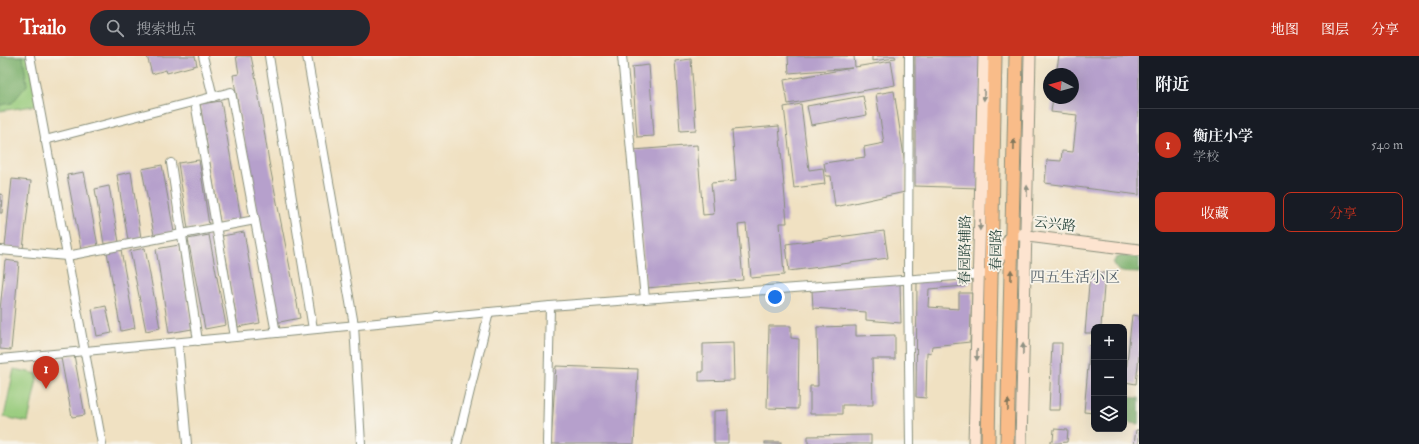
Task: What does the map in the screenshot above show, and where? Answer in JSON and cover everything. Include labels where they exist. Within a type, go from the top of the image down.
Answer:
[{"type":"main road","name":"春园路","points":[[988,444],[985,273],[995,56]]},
{"type":"main road","name":"春园路","points":[[1007,444],[1016,56]]},
{"type":"street","points":[[30,56],[102,444]]},
{"type":"street","points":[[203,56],[213,97]]},
{"type":"street","points":[[269,56],[313,330]]},
{"type":"street","points":[[307,56],[354,325],[361,444]]},
{"type":"street","points":[[622,56],[645,299]]},
{"type":"street","points":[[909,56],[908,279],[910,444]]},
{"type":"street","name":"春园路辅路","points":[[974,444],[985,273],[984,56]]},
{"type":"street","points":[[1021,444],[1030,56]]},
{"type":"street","points":[[45,140],[231,92],[276,333]]},
{"type":"street","points":[[195,102],[235,337]]},
{"type":"street","points":[[171,163],[198,341]]},
{"type":"street","points":[[0,250],[67,256],[255,220]]},
{"type":"street","points":[[0,359],[550,306],[985,273],[1012,234]]},
{"type":"street","name":"云兴路","points":[[1012,234],[1139,250]]},
{"type":"street","points":[[547,444],[550,306]]},
{"type":"street","points":[[457,444],[489,312]]},
{"type":"street","points":[[178,343],[188,444]]},
{"type":"green space","points":[[0,56],[30,56],[39,105],[0,111]]},
{"type":"green space","points":[[0,56],[23,56],[27,85],[12,103],[0,105]]},
{"type":"green space","points":[[1122,256],[1139,258],[1139,273],[1123,272],[1115,267],[1113,263],[1116,258]]},
{"type":"green space","points":[[14,369],[38,374],[28,422],[4,417]]},
{"type":"green space","points":[[1127,397],[1139,398],[1139,424],[1127,422]]},
{"type":"building","points":[[147,56],[195,56],[197,65],[167,73],[166,70],[152,74]]},
{"type":"building","points":[[236,56],[251,56],[269,162],[300,318],[275,323],[233,75],[239,74]]},
{"type":"building","points":[[788,56],[854,56],[855,67],[891,61],[895,85],[788,104],[784,80],[852,68],[789,73]]},
{"type":"building","points":[[872,56],[895,56],[896,58],[872,61]]},
{"type":"building","points":[[915,56],[982,56],[979,188],[915,186]]},
{"type":"building","points":[[1059,56],[1139,56],[1139,195],[1045,183],[1047,160],[1061,161],[1062,151],[1073,152],[1077,115],[1051,112],[1052,104],[1079,104],[1079,68],[1057,68]]},
{"type":"building","points":[[691,59],[696,130],[680,131],[675,61]]},
{"type":"building","points":[[649,65],[654,136],[637,137],[632,67]]},
{"type":"building","points":[[894,91],[905,163],[905,192],[835,207],[831,176],[826,176],[824,163],[865,157],[864,147],[884,143],[876,94]]},
{"type":"building","points":[[863,96],[867,115],[811,125],[807,106]]},
{"type":"building","points":[[221,101],[241,219],[220,223],[200,104]]},
{"type":"building","points":[[801,104],[809,170],[823,168],[825,184],[794,188],[784,107]]},
{"type":"building","points":[[779,126],[787,223],[780,223],[784,275],[751,278],[746,224],[738,225],[743,280],[646,288],[634,150],[697,145],[703,215],[714,214],[711,183],[736,181],[732,130]]},
{"type":"building","points":[[199,160],[209,225],[188,229],[178,163]]},
{"type":"building","points":[[162,165],[174,232],[154,235],[142,169]]},
{"type":"building","points":[[84,172],[98,246],[81,249],[67,175]]},
{"type":"building","points":[[131,172],[141,238],[128,240],[117,175]]},
{"type":"building","points":[[12,179],[31,181],[23,249],[5,247]]},
{"type":"building","points":[[109,186],[119,242],[104,244],[95,189]]},
{"type":"building","points":[[0,194],[3,195],[2,213],[0,213]]},
{"type":"building","points":[[884,231],[888,258],[789,271],[786,244]]},
{"type":"building","points":[[244,232],[260,323],[238,327],[222,236]]},
{"type":"building","points":[[209,235],[226,325],[205,329],[188,239]]},
{"type":"building","points":[[179,245],[192,329],[169,333],[156,249]]},
{"type":"building","points":[[145,248],[160,328],[146,331],[130,251]]},
{"type":"building","points":[[121,250],[135,328],[121,331],[107,252]]},
{"type":"building","points":[[5,260],[19,262],[11,350],[0,349],[0,310]]},
{"type":"building","points":[[1090,272],[1105,273],[1101,324],[1091,324],[1091,333],[1085,333]]},
{"type":"building","points":[[972,278],[971,282],[965,286],[929,289],[928,307],[959,309],[959,293],[972,293],[970,342],[932,346],[931,353],[927,352],[926,398],[916,397],[917,282]]},
{"type":"building","points":[[900,283],[901,323],[866,320],[866,312],[813,308],[812,290]]},
{"type":"building","points":[[106,306],[112,333],[97,336],[92,309]]},
{"type":"building","points":[[1132,315],[1139,316],[1139,356],[1136,384],[1127,382],[1127,363]]},
{"type":"building","points":[[769,326],[791,326],[791,338],[799,339],[798,409],[767,408]]},
{"type":"building","points":[[856,326],[856,336],[895,335],[895,359],[872,359],[873,405],[842,405],[842,414],[810,414],[810,386],[818,386],[817,327]]},
{"type":"building","points":[[733,343],[734,380],[699,381],[699,372],[703,372],[703,344]]},
{"type":"building","points":[[1052,343],[1062,343],[1060,410],[1049,410]]},
{"type":"building","points":[[1090,345],[1091,413],[1084,412]]},
{"type":"building","points":[[74,355],[85,415],[72,417],[61,358]]},
{"type":"building","points":[[556,366],[638,369],[634,444],[551,444]]},
{"type":"building","points":[[728,410],[728,444],[714,444],[714,411]]},
{"type":"building","points":[[1054,429],[1068,430],[1067,442],[1050,444],[1050,441],[1053,441]]},
{"type":"building","points":[[1136,430],[1139,430],[1139,444],[1134,444]]},
{"type":"building","points":[[871,435],[871,444],[808,444],[808,436]]},
{"type":"building","points":[[765,442],[781,442],[781,444],[765,444]]},
{"type":"place","name":"衡庄小学","points":[[46,389]]},
{"type":"district","name":"四五生活小区","points":[[1075,277]]}]
